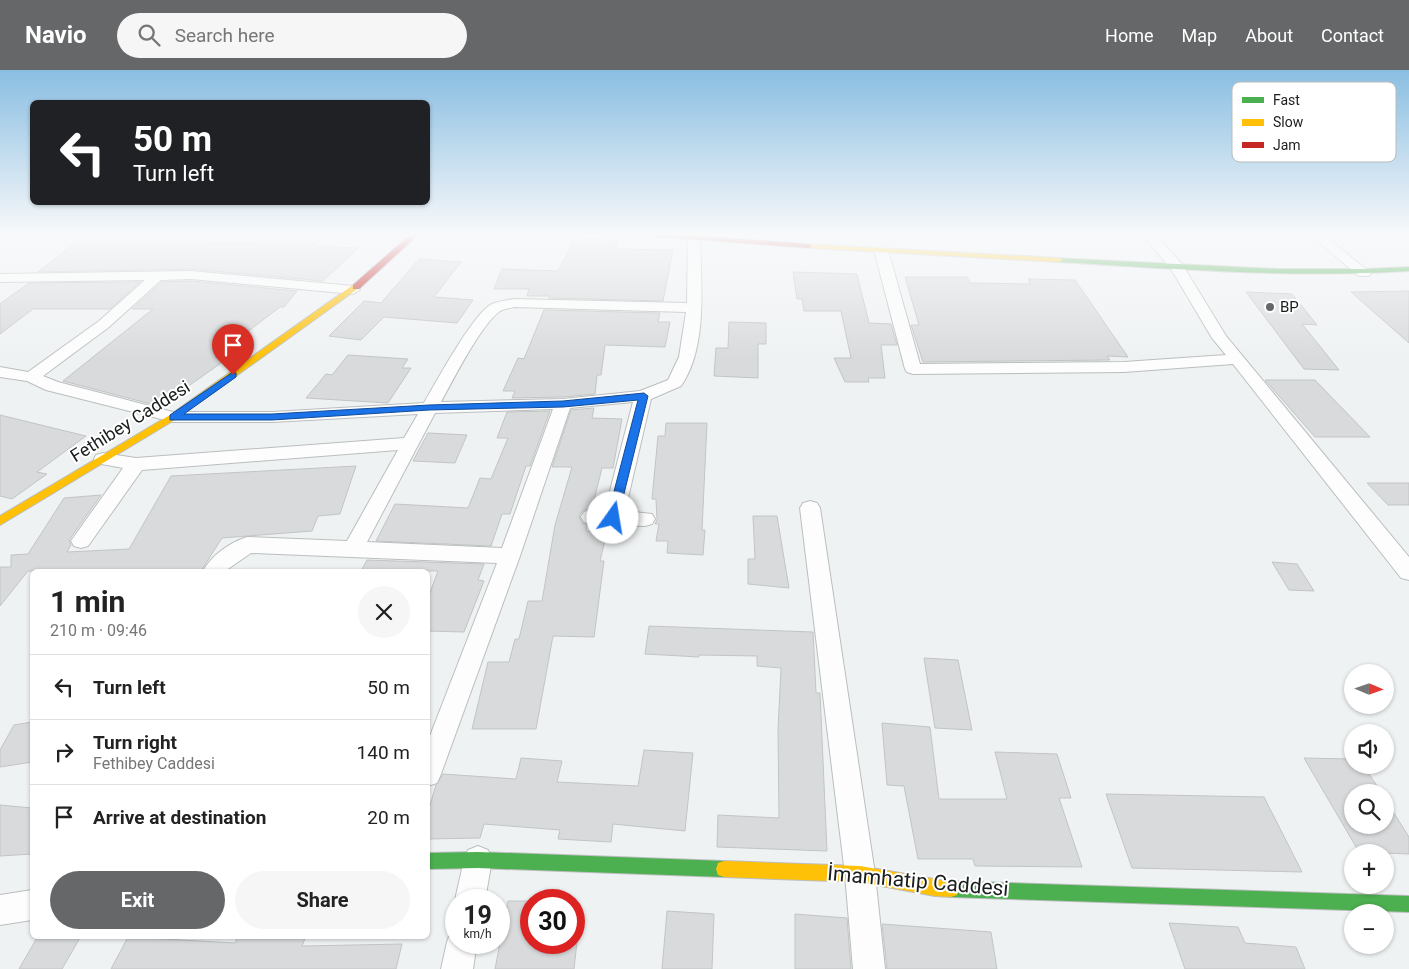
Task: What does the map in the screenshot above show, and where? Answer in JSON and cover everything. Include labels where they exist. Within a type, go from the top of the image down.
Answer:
[{"type":"street","points":[[0,278],[174,276]]},
{"type":"street","points":[[205,276],[353,290]]},
{"type":"street","name":"Fethibey Caddesi","points":[[0,521],[173,417],[353,290],[369,276]]},
{"type":"street","points":[[0,372],[31,377],[52,386],[173,417],[272,417],[429,408],[563,404],[644,396],[675,383],[688,357],[694,308],[694,276]]},
{"type":"street","points":[[888,276],[913,369],[1124,367],[1237,359]]},
{"type":"street","points":[[1182,276],[1220,338],[1409,572]]},
{"type":"street","points":[[31,377],[104,324],[156,277]]},
{"type":"street","points":[[353,549],[449,372],[479,326],[496,307],[515,303],[694,308]]},
{"type":"street","points":[[613,518],[644,396]]},
{"type":"street","points":[[430,769],[510,556],[563,404]]},
{"type":"street","points":[[103,459],[136,464],[410,443]]},
{"type":"street","points":[[81,541],[136,464]]},
{"type":"street","points":[[810,508],[860,874],[870,969]]},
{"type":"street","points":[[591,517],[644,519]]},
{"type":"street","points":[[215,569],[219,563],[247,545],[510,556]]},
{"type":"street","points":[[472,889],[478,860]]},
{"type":"street","name":"İmamhatip Caddesi","points":[[430,861],[478,860],[860,874],[935,888],[1409,904]]},
{"type":"street","points":[[0,910],[30,905]]},
{"type":"street","points":[[457,969],[460,954]]},
{"type":"building","points":[[267,276],[328,276],[323,281]]},
{"type":"building","points":[[404,276],[450,276],[434,297],[473,300],[457,323],[384,317],[361,340],[329,336],[364,301],[381,303]]},
{"type":"building","points":[[499,276],[668,276],[663,301],[549,298],[549,296],[527,296],[529,289],[494,289]]},
{"type":"building","points":[[794,276],[857,276],[869,323],[891,324],[897,345],[881,345],[885,378],[868,378],[869,382],[845,382],[834,358],[851,358],[841,311],[804,311],[802,299],[797,299]]},
{"type":"building","points":[[905,277],[967,277],[970,283],[1031,284],[1028,279],[1075,280],[1128,357],[1107,356],[1110,360],[923,362],[911,325],[919,325]]},
{"type":"building","points":[[191,281],[297,291],[284,307],[280,307],[230,345],[245,346],[173,397],[168,396],[155,405],[63,381],[153,309],[132,309],[162,282]]},
{"type":"building","points":[[140,282],[110,309],[33,309],[0,334],[0,304],[29,283]]},
{"type":"building","points":[[1409,291],[1409,343],[1351,292]]},
{"type":"building","points":[[1246,292],[1292,294],[1317,325],[1302,324],[1339,370],[1304,369]]},
{"type":"building","points":[[544,310],[660,313],[658,322],[670,322],[665,347],[605,345],[601,375],[597,375],[595,394],[512,398],[515,391],[503,391],[518,358],[524,359]]},
{"type":"building","points":[[729,322],[766,323],[766,344],[758,344],[758,378],[714,376],[716,348],[728,348]]},
{"type":"building","points":[[348,355],[408,359],[402,368],[411,368],[388,403],[306,398],[326,374],[332,375]]},
{"type":"building","points":[[1265,380],[1315,380],[1370,437],[1315,437]]},
{"type":"building","points":[[594,408],[592,418],[622,419],[613,468],[602,468],[592,508],[583,510],[579,516],[582,523],[587,525],[586,531],[607,532],[600,561],[604,561],[594,637],[553,636],[536,729],[472,729],[488,662],[509,662],[515,639],[519,639],[528,601],[542,601],[555,525],[572,467],[552,467],[571,410]]},
{"type":"building","points":[[550,411],[530,466],[526,466],[510,514],[502,514],[491,546],[376,541],[395,504],[468,508],[480,478],[491,479],[508,438],[497,438],[507,412]]},
{"type":"building","points":[[0,415],[86,436],[37,472],[47,474],[12,499],[0,496]]},
{"type":"building","points":[[666,423],[707,423],[702,530],[705,530],[703,555],[667,553],[668,541],[656,541],[659,524],[655,524],[657,520],[656,499],[652,499],[658,436],[665,436]]},
{"type":"building","points":[[428,433],[467,435],[455,463],[413,461]]},
{"type":"building","points":[[356,466],[340,514],[318,516],[312,531],[222,538],[202,569],[30,569],[0,606],[0,567],[11,567],[11,555],[28,554],[64,498],[101,495],[69,540],[71,545],[67,552],[129,549],[171,476]]},
{"type":"building","points":[[1367,483],[1409,483],[1409,505],[1388,505]]},
{"type":"building","points":[[753,516],[777,516],[789,588],[748,584],[748,559],[755,559]]},
{"type":"building","points":[[367,560],[484,564],[478,580],[484,581],[464,632],[430,631],[430,593],[438,571],[430,571],[430,569],[362,569]]},
{"type":"building","points":[[1272,562],[1297,564],[1314,591],[1289,590]]},
{"type":"building","points":[[649,626],[813,632],[816,693],[820,693],[827,851],[717,847],[718,815],[779,818],[778,730],[781,668],[757,666],[757,656],[699,655],[699,657],[645,654]]},
{"type":"building","points":[[924,658],[958,660],[972,730],[935,728]]},
{"type":"building","points":[[30,722],[30,762],[0,767],[0,750],[14,725]]},
{"type":"building","points":[[882,723],[930,727],[939,799],[1007,799],[995,752],[1057,754],[1071,798],[1059,798],[1082,867],[975,866],[973,859],[918,859],[904,786],[887,785]]},
{"type":"building","points":[[644,750],[693,753],[685,831],[613,824],[611,842],[558,839],[560,830],[484,824],[480,838],[430,839],[430,805],[436,785],[443,774],[516,779],[521,758],[562,761],[557,782],[638,786]]},
{"type":"building","points":[[1304,758],[1344,759],[1344,774],[1369,774],[1376,784],[1344,784],[1344,826]]},
{"type":"building","points":[[1106,794],[1264,797],[1302,872],[1132,868]]},
{"type":"building","points":[[0,805],[30,808],[30,854],[0,856]]},
{"type":"building","points":[[1394,813],[1409,837],[1409,854],[1394,853],[1394,844],[1354,844],[1348,834],[1394,834]]},
{"type":"building","points":[[510,901],[520,901],[520,954],[576,954],[574,969],[495,969],[498,954],[510,954]]},
{"type":"building","points":[[667,911],[714,914],[712,969],[662,969]]},
{"type":"building","points":[[795,914],[847,918],[851,969],[795,969]]},
{"type":"building","points":[[1169,923],[1238,927],[1245,943],[1296,947],[1305,969],[1185,969]]},
{"type":"building","points":[[882,924],[991,932],[997,969],[887,969]]},
{"type":"building","points":[[36,939],[79,939],[62,969],[19,969]]},
{"type":"building","points":[[127,939],[235,943],[237,939],[305,939],[302,946],[402,944],[396,969],[111,969]]},
{"type":"traffic: fast","points":[[430,861],[478,860],[724,869]]},
{"type":"traffic: fast","points":[[951,889],[1409,904]]},
{"type":"traffic: slow","points":[[0,521],[173,417],[356,287]]},
{"type":"traffic: slow","points":[[724,869],[860,874],[935,888],[951,889]]},
{"type":"traffic: jam","points":[[356,287],[368,276]]},
{"type":"place","name":"BP","points":[[1270,307]]},
{"type":"route","points":[[233,375],[173,417],[272,417],[390,409],[563,404],[644,396],[613,518]]}]
